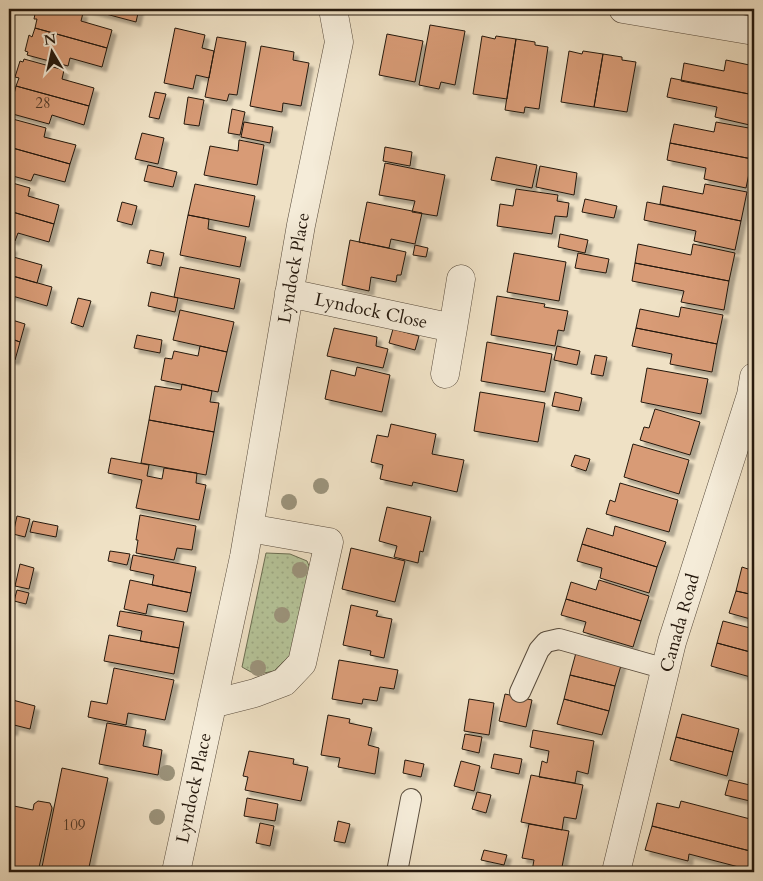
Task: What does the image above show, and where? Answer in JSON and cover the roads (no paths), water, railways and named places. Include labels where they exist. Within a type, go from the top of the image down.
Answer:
[{"type":"street","name":"Lyndock Place","points":[[176,872],[249,528],[301,225],[339,42],[333,9]]},
{"type":"street","points":[[623,9],[754,31]]},
{"type":"street","name":"Lyndock Close","points":[[445,374],[461,279]]},
{"type":"street","name":"Lyndock Close","points":[[289,294],[453,328]]},
{"type":"street","name":"Canada Road","points":[[616,872],[672,642],[751,395],[754,377]]},
{"type":"street","points":[[212,704],[255,693],[284,682],[302,663],[329,542],[249,528]]},
{"type":"lane","points":[[520,692],[539,650],[546,642],[559,639],[666,668]]},
{"type":"lane","points":[[397,872],[412,799]]}]
